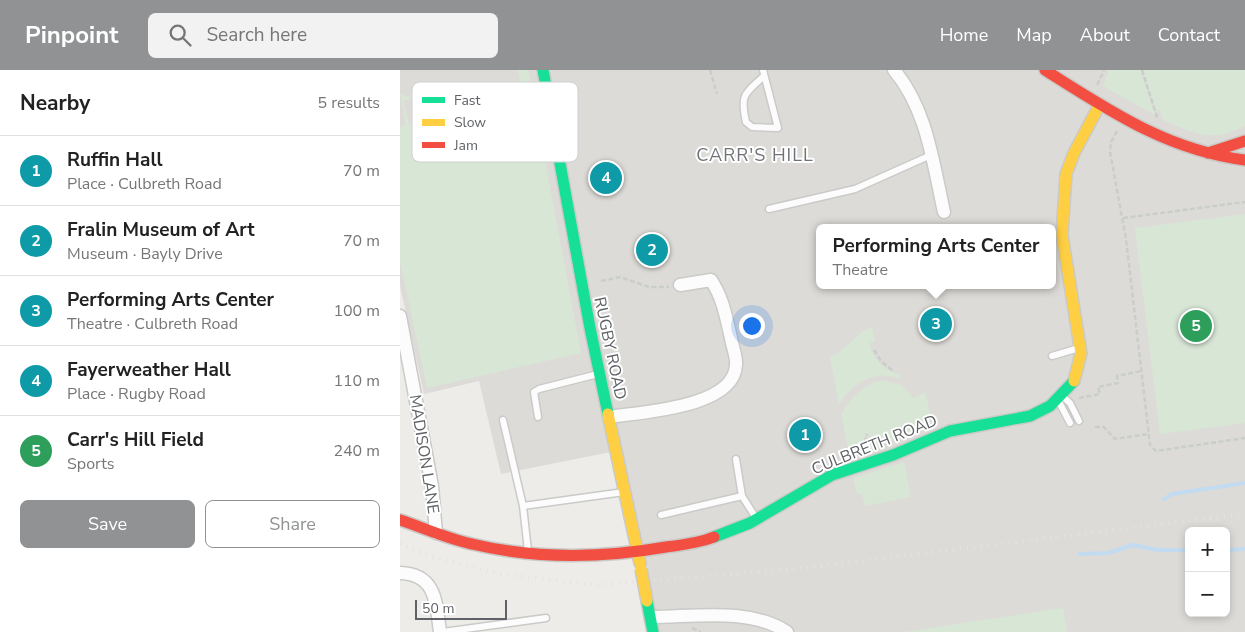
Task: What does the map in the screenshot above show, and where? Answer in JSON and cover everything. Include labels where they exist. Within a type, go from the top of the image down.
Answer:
[{"type":"street","points":[[894,70],[912,94],[931,155],[944,212]]},
{"type":"street","points":[[1045,70],[1124,119],[1162,139],[1204,154],[1245,160]]},
{"type":"street","name":"CULBRETH ROAD","points":[[400,520],[487,548],[528,552],[605,555],[638,552],[703,541],[756,519],[832,474],[893,456],[950,431],[1030,416],[1050,406],[1075,380],[1079,366],[1080,347],[1062,235],[1066,174],[1074,153],[1100,104]]},
{"type":"street","points":[[1204,154],[1245,140]]},
{"type":"street","name":"RUGBY ROAD","points":[[560,162],[600,374],[653,632]]},
{"type":"street","points":[[609,417],[672,408],[716,394],[730,383],[736,365],[721,295],[711,280],[680,285]]},
{"type":"street","name":"MADISON LANE","points":[[400,316],[432,486],[436,533]]},
{"type":"street","points":[[400,573],[411,574],[426,582],[435,598],[441,629]]},
{"type":"street","points":[[651,617],[740,618],[762,622],[786,632]]},
{"type":"lane","points":[[763,73],[775,119],[778,128],[752,127],[746,122],[741,102],[763,73]]},
{"type":"lane","points":[[769,209],[855,189],[931,155]]},
{"type":"lane","points":[[1052,356],[1080,347]]},
{"type":"lane","points":[[538,417],[533,397],[534,392],[539,389],[600,374]]},
{"type":"lane","points":[[1059,397],[1070,403],[1080,421]]},
{"type":"lane","points":[[1059,397],[1070,423]]},
{"type":"lane","points":[[503,420],[522,506],[528,552]]},
{"type":"lane","points":[[736,459],[742,496],[756,519]]},
{"type":"lane","points":[[522,506],[625,491]]},
{"type":"lane","points":[[661,515],[742,496]]},
{"type":"lane","points":[[441,629],[468,630],[546,618]]},
{"type":"path","points":[[710,70],[717,94]]},
{"type":"path","points":[[1142,70],[1159,121]]},
{"type":"path","points":[[1124,119],[1111,142],[1110,152],[1122,218],[1151,449],[1156,451],[1245,438]]},
{"type":"path","points":[[1122,218],[1245,202]]},
{"type":"path","points":[[602,281],[620,277],[649,287],[680,285]]},
{"type":"path","points":[[874,350],[881,361],[893,370]]},
{"type":"path","points":[[1082,397],[1100,394],[1098,387],[1118,383],[1117,376],[1141,371]]},
{"type":"path","points":[[1095,427],[1104,427],[1115,439],[1148,434]]},
{"type":"path","points":[[865,454],[864,444],[867,434]]},
{"type":"shaded area","points":[[400,70],[1245,70],[1245,632],[653,632],[616,451],[501,474],[479,381],[424,394],[400,286]]},
{"type":"green space","points":[[518,70],[528,70],[530,82],[515,82],[520,80]]},
{"type":"green space","points":[[1109,70],[1140,70],[1155,115],[1103,86]]},
{"type":"green space","points":[[1142,70],[1245,70],[1245,126],[1222,134],[1204,135],[1194,133],[1163,120],[1159,109],[1156,110]]},
{"type":"green space","points":[[400,94],[412,98],[403,101],[409,124],[412,123],[412,162],[545,162],[581,353],[427,388],[400,261],[400,127],[406,125]]},
{"type":"green space","points":[[1245,214],[1245,423],[1160,434],[1135,228]]},
{"type":"green space","points":[[872,327],[875,342],[869,343],[873,355],[885,368],[901,375],[899,379],[882,375],[865,380],[850,391],[839,405],[830,357]]},
{"type":"green space","points":[[882,380],[901,385],[914,398],[925,392],[932,420],[926,425],[866,452],[866,444],[870,435],[866,433],[862,444],[863,453],[850,457],[841,415],[857,393],[868,385]]},
{"type":"green space","points":[[904,462],[911,497],[865,506],[862,494],[857,494],[853,478]]},
{"type":"green space","points":[[1063,608],[1067,632],[903,632]]},
{"type":"waterway","points":[[1164,499],[1172,494],[1245,483]]},
{"type":"waterway","points":[[1079,554],[1108,553],[1133,545],[1157,550],[1185,550]]},
{"type":"waterway","points":[[1230,550],[1245,549]]},
{"type":"railway","points":[[400,544],[433,557],[501,574],[596,585],[795,569],[1245,514]]},
{"type":"traffic: fast","points":[[543,70],[545,82]]},
{"type":"traffic: fast","points":[[560,162],[590,328],[608,414]]},
{"type":"traffic: fast","points":[[714,537],[750,523],[832,475],[893,455],[950,431],[1030,416],[1050,406],[1074,381]]},
{"type":"traffic: fast","points":[[647,601],[653,632]]},
{"type":"traffic: slow","points":[[1074,381],[1081,353],[1062,235],[1066,174],[1074,153],[1100,104]]},
{"type":"traffic: slow","points":[[608,414],[640,563]]},
{"type":"traffic: slow","points":[[641,569],[647,601]]},
{"type":"traffic: jam","points":[[1045,70],[1140,127],[1190,147],[1217,155],[1245,160]]},
{"type":"traffic: jam","points":[[1208,153],[1245,141]]},
{"type":"traffic: jam","points":[[400,520],[463,542],[496,549],[544,554],[594,555],[642,551],[684,545],[714,537]]},
{"type":"place","name":"Fayerweather Hall","points":[[606,178]]},
{"type":"place","name":"Fralin Museum of Art","points":[[652,250]]},
{"type":"place","name":"Performing Arts Center","points":[[936,324]]},
{"type":"place","name":"Carr's Hill Field","points":[[1196,326]]},
{"type":"place","name":"Ruffin Hall","points":[[805,435]]},
{"type":"district","name":"CARR'S HILL","points":[[755,155]]}]
